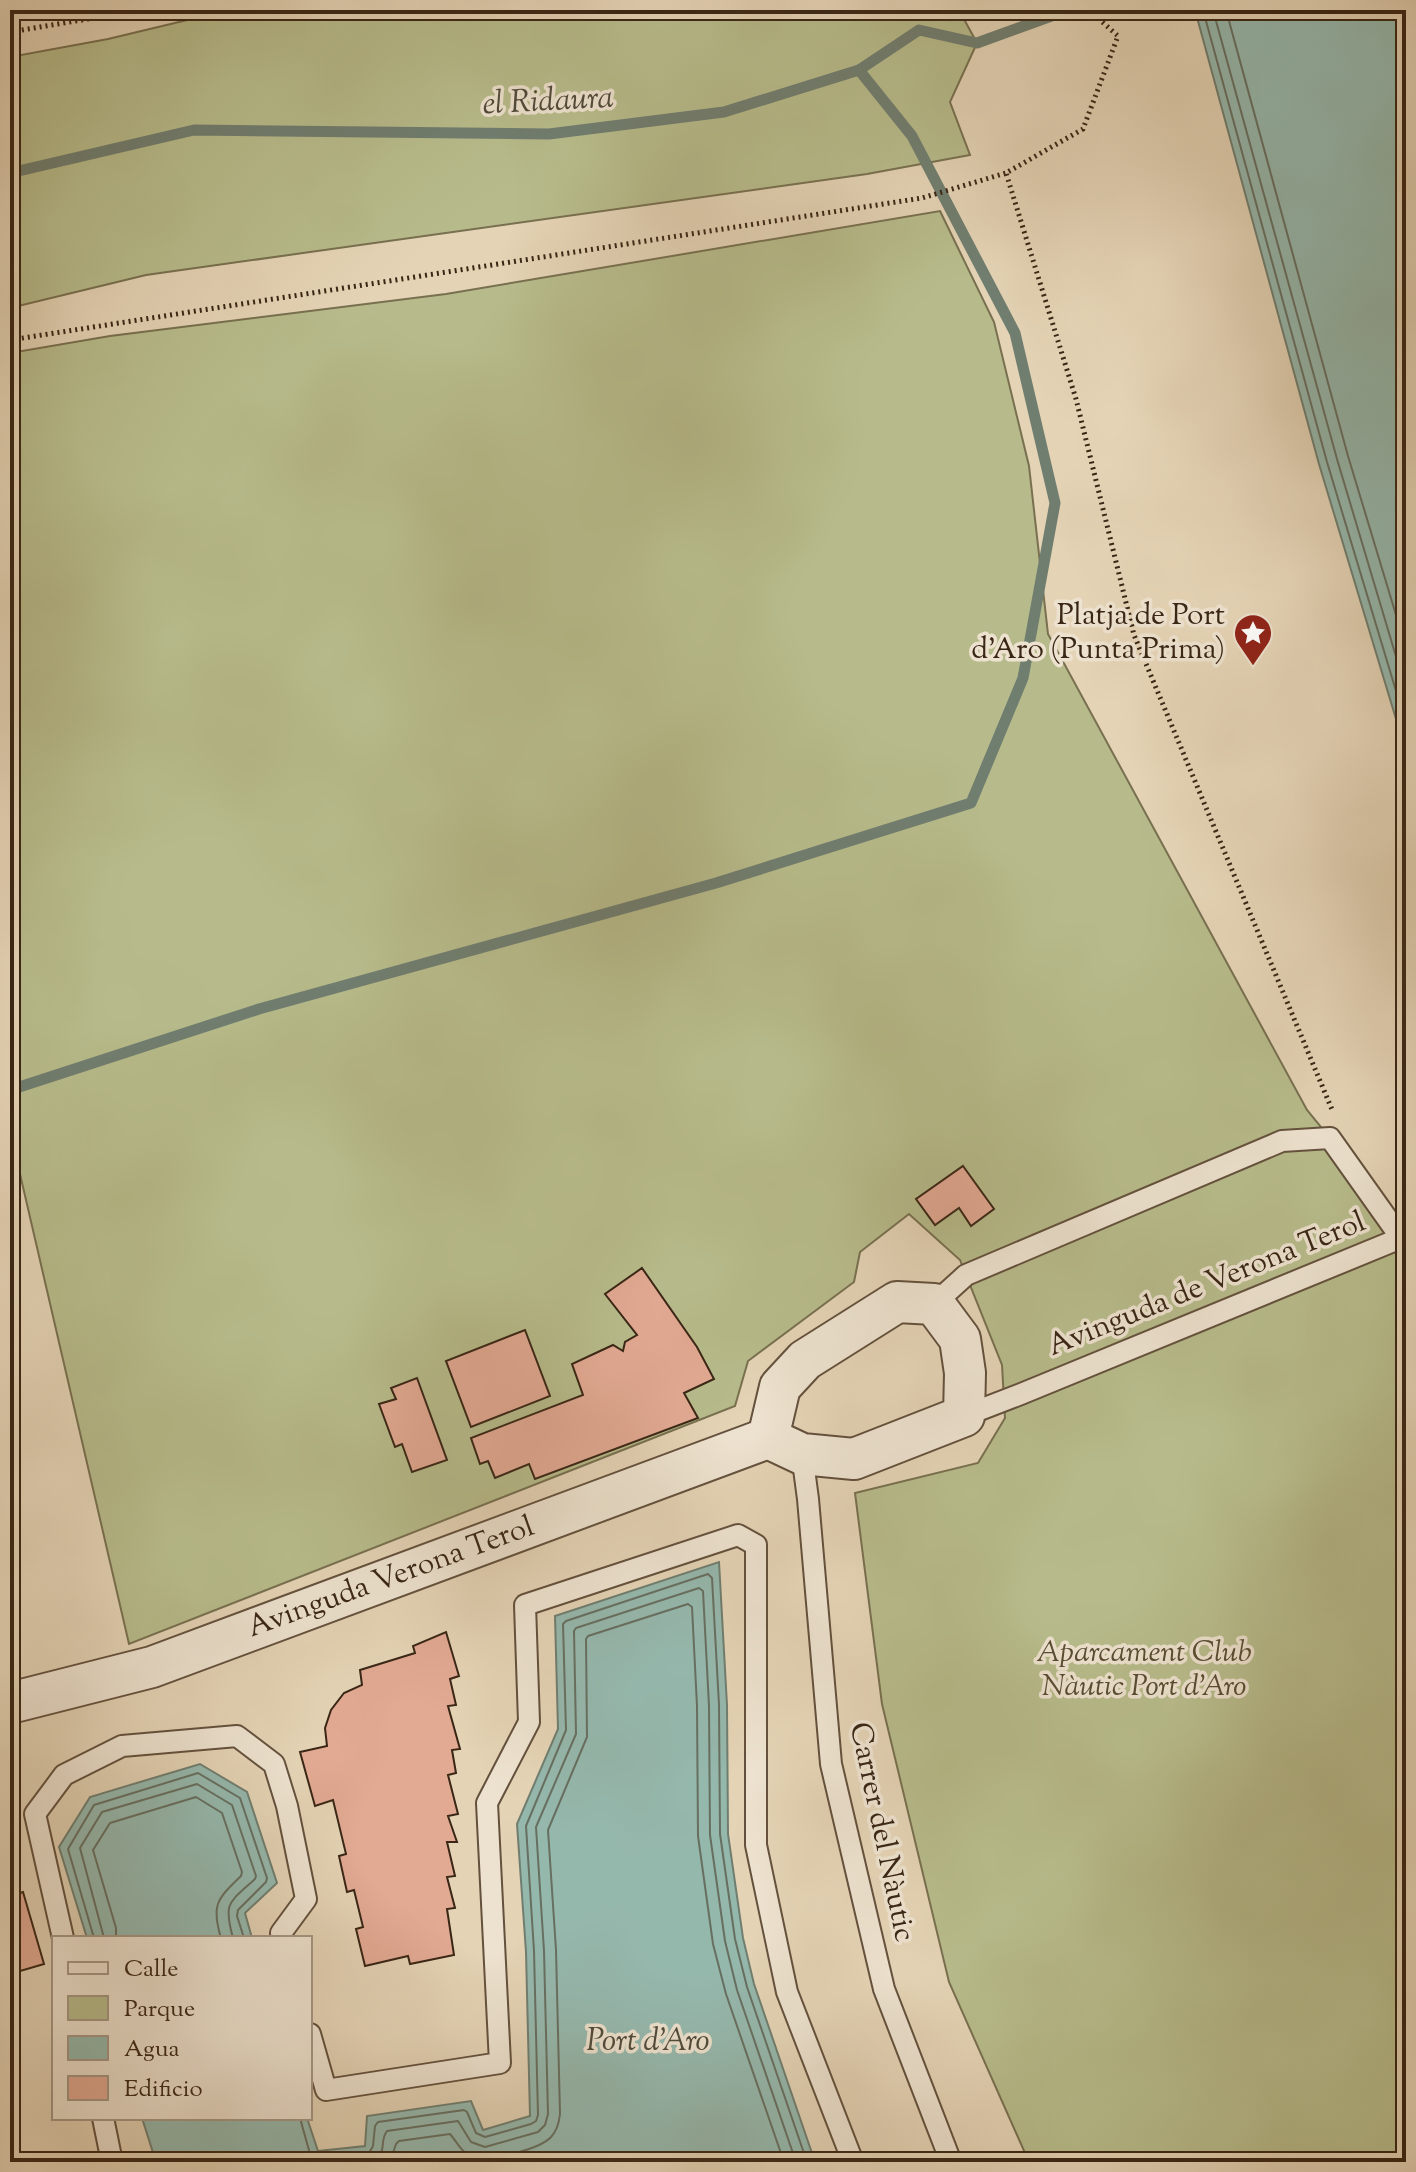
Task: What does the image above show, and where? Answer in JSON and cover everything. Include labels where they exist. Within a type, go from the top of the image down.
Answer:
[{"type":"street","points":[[897,1302],[934,1304],[960,1339],[965,1373],[964,1416],[854,1459],[785,1446],[780,1387],[805,1360],[897,1302]]},
{"type":"street","name":"Avinguda Verona Terol","points":[[10,1703],[152,1667],[785,1446]]},
{"type":"lane","name":"Avinguda de Verona Terol","points":[[934,1304],[966,1275],[1282,1141],[1330,1138],[1401,1238],[964,1416]]},
{"type":"lane","name":"Carrer del Nàutic","points":[[785,1446],[808,1499],[831,1764],[884,1989],[951,2162]]},
{"type":"lane","points":[[312,2041],[326,2090],[500,2063],[487,1803],[529,1722],[525,1605],[738,1535],[756,1545],[756,1845],[787,1992],[853,2162]]},
{"type":"lane","points":[[63,1936],[35,1814],[64,1775],[122,1746],[237,1736],[274,1764],[287,1806],[306,1899],[282,1936]]},
{"type":"lane","points":[[103,2120],[112,2162]]},
{"type":"path","points":[[10,32],[142,10]]},
{"type":"path","points":[[10,340],[922,198],[957,188],[1006,173],[1083,129],[1118,36],[1089,10]]},
{"type":"path","points":[[1006,173],[1076,399],[1134,635],[1336,1121]]},
{"type":"green space","points":[[229,10],[959,10],[977,43],[950,102],[970,155],[867,174],[146,275],[10,308],[10,57],[108,39]]},
{"type":"green space","name":"Aparcament Club Nàutic Port d'Aro","points":[[940,211],[994,322],[1029,466],[1048,634],[1307,1110],[1406,1246],[1406,2162],[1029,2162],[949,1982],[882,1704],[855,1493],[978,1463],[1005,1418],[1002,1365],[960,1260],[909,1214],[860,1252],[854,1282],[748,1361],[735,1406],[129,1644],[10,1131],[10,353],[110,336],[446,294]]},
{"type":"water","points":[[1195,10],[1406,10],[1406,752],[1319,464]]},
{"type":"water","name":"Port d'Aro","points":[[719,1562],[727,1705],[728,1834],[743,1938],[754,1984],[815,2162],[156,2162],[143,2120],[308,2120],[318,2151],[365,2146],[367,2116],[471,2101],[483,2130],[530,2116],[526,1952],[517,1824],[558,1729],[555,1616]]},
{"type":"water","points":[[200,1764],[247,1792],[277,1883],[245,1913],[251,1936],[86,1936],[59,1847],[90,1797]]},
{"type":"building","points":[[963,1166],[994,1209],[971,1226],[959,1208],[935,1225],[916,1199]]},
{"type":"building","points":[[642,1268],[697,1347],[714,1379],[684,1393],[698,1418],[535,1479],[529,1464],[495,1478],[488,1461],[480,1464],[471,1438],[583,1395],[572,1364],[613,1345],[623,1351],[625,1342],[637,1335],[605,1294]]},
{"type":"building","points":[[525,1330],[550,1396],[471,1427],[446,1361]]},
{"type":"building","points":[[417,1378],[447,1460],[412,1472],[402,1444],[395,1447],[379,1404],[396,1399],[391,1388]]},
{"type":"building","points":[[446,1632],[459,1676],[450,1679],[456,1705],[448,1706],[460,1749],[452,1750],[456,1773],[448,1775],[458,1814],[448,1816],[457,1842],[447,1842],[455,1876],[447,1877],[455,1908],[447,1909],[454,1955],[410,1964],[408,1956],[365,1966],[356,1929],[363,1927],[354,1890],[347,1892],[339,1856],[346,1854],[333,1800],[315,1806],[300,1752],[327,1746],[325,1728],[331,1710],[344,1693],[362,1685],[360,1670],[415,1653],[413,1646]]},
{"type":"building","points":[[23,1892],[44,1964],[10,1974],[10,1896]]},
{"type":"waterway","name":"el Ridaura","points":[[10,173],[194,130],[549,134],[724,112],[859,70],[919,30],[977,43],[1068,10]]},
{"type":"waterway","points":[[10,1090],[259,1009],[716,883],[971,803],[1023,678],[1055,503],[1015,333],[912,136],[859,70]]},
{"type":"place","name":"Platja de Port d'Aro (Punta Prima)","points":[[1253,667]]}]
